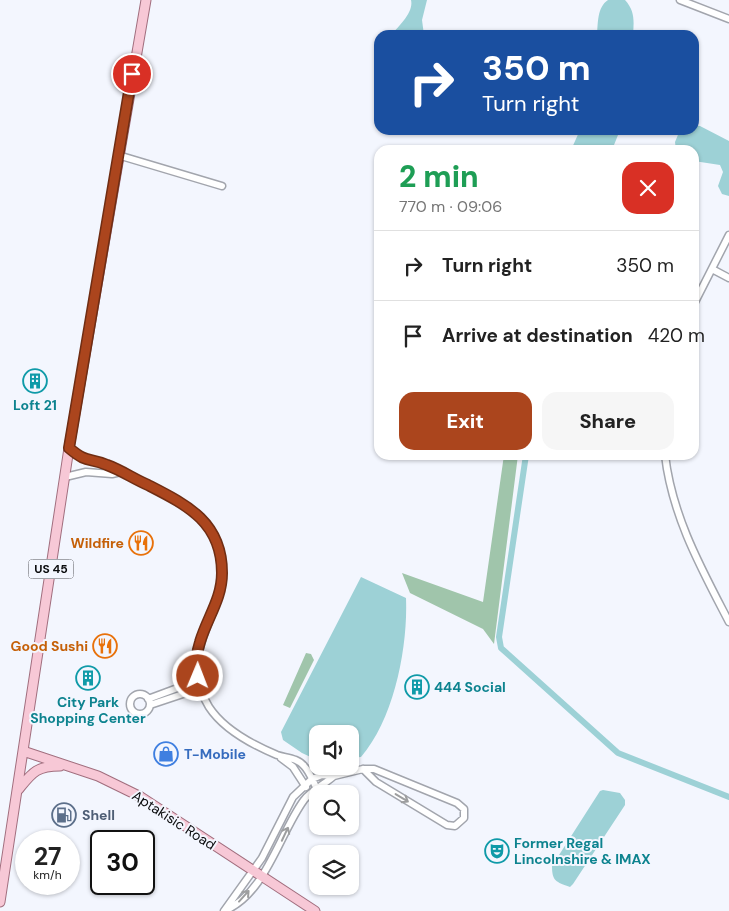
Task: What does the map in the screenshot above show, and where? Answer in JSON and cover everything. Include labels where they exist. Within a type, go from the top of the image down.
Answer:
[{"type":"main road","name":"US 45","points":[[0,902],[69,448],[146,0]]},
{"type":"main road","name":"Aptakisic Road","points":[[23,751],[98,776],[141,797],[315,911]]},
{"type":"main road","points":[[17,792],[34,772],[44,766],[67,766]]},
{"type":"street","points":[[680,0],[729,18]]},
{"type":"street","points":[[118,155],[222,186]]},
{"type":"street","points":[[699,294],[729,234]]},
{"type":"street","points":[[712,269],[729,278]]},
{"type":"street","points":[[69,448],[83,460],[105,464],[179,501],[198,514],[215,540],[222,572],[220,589],[199,643],[197,660],[201,688],[210,708],[222,723],[254,744],[278,755],[296,760],[304,765],[315,785]]},
{"type":"street","points":[[666,460],[674,503],[680,522],[729,622]]},
{"type":"street","points":[[65,477],[86,472],[112,474],[121,472]]},
{"type":"street","points":[[199,680],[149,702],[201,688]]},
{"type":"street","points":[[278,755],[293,767],[309,792]]},
{"type":"street","points":[[322,785],[334,776],[363,768],[382,770],[457,803],[464,809],[464,818],[455,826],[446,824],[376,782],[363,768]]},
{"type":"street","points":[[224,911],[266,851],[293,797],[312,780],[322,774],[334,776]]},
{"type":"street","points":[[224,911],[235,907],[270,864],[292,818],[309,795]]},
{"type":"green space","points":[[503,460],[517,460],[494,644],[483,629],[410,593],[402,573],[483,602]]},
{"type":"green space","points":[[306,653],[311,654],[314,660],[290,708],[283,705]]},
{"type":"water","points":[[411,0],[427,0],[422,20],[423,30],[396,30],[408,14]]},
{"type":"water","points":[[608,0],[625,0],[631,8],[634,30],[597,30],[600,11]]},
{"type":"water","points":[[699,126],[729,141],[729,196],[722,194],[718,186],[723,172],[720,165],[699,162],[699,145],[675,145],[678,135],[699,135]]},
{"type":"water","points":[[578,135],[618,135],[614,145],[573,145]]},
{"type":"water","points":[[361,577],[406,598],[404,639],[397,682],[382,723],[361,757],[359,757],[359,725],[309,725],[309,756],[283,740],[281,732]]},
{"type":"water","points":[[600,791],[620,793],[625,800],[625,805],[573,884],[570,887],[561,884],[554,878],[552,866]]},
{"type":"waterway","points":[[525,460],[499,637],[501,648],[618,753],[729,797]]},
{"type":"place","name":"Loft 21","points":[[35,381]]},
{"type":"place","name":"Wildfire","points":[[141,543]]},
{"type":"place","name":"Good Sushi","points":[[105,646]]},
{"type":"place","name":"City Park Shopping Center","points":[[88,678]]},
{"type":"place","name":"444 Social","points":[[417,687]]},
{"type":"place","name":"T-Mobile","points":[[166,754]]},
{"type":"place","name":"Shell","points":[[64,815]]},
{"type":"place","name":"Former Regal Lincolnshire & IMAX","points":[[497,851]]},
{"type":"route","points":[[132,74],[69,448],[83,460],[105,464],[179,501],[198,514],[208,527],[220,555],[222,572],[216,606],[199,643],[198,676]]}]
